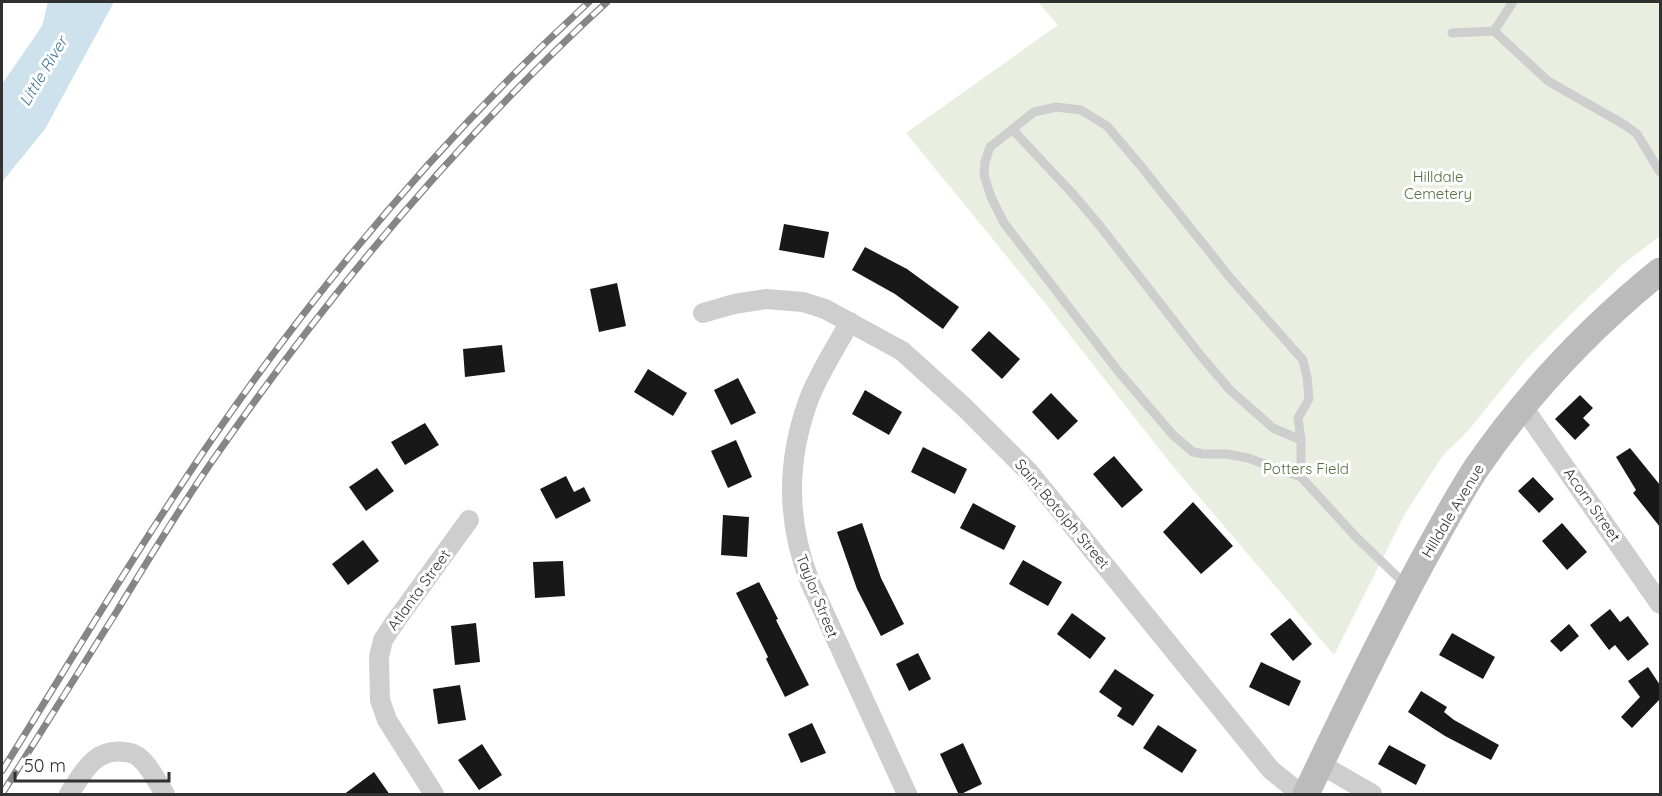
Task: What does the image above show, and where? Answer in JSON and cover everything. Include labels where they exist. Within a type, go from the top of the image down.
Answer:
[{"type":"main road","name":"Hilldale Avenue","points":[[1306,795],[1408,588],[1477,468],[1523,407],[1585,339],[1660,272]]},
{"type":"street","name":"Saint Botolph Street","points":[[703,313],[755,300],[803,302],[825,309],[902,351],[964,407],[1029,472],[1271,770],[1301,795]]},
{"type":"street","name":"Taylor Street","points":[[850,322],[810,398],[798,439],[792,471],[795,534],[800,558],[814,592],[907,795]]},
{"type":"street","name":"Acorn Street","points":[[1523,407],[1660,604]]},
{"type":"street","name":"Atlanta Street","points":[[434,795],[387,720],[380,700],[379,657],[383,640],[470,520]]},
{"type":"street","points":[[69,795],[92,760],[104,753],[116,751],[129,752],[141,759],[165,795]]},
{"type":"street","points":[[1320,764],[1372,795]]},
{"type":"lane","points":[[1494,31],[1513,2]]},
{"type":"lane","points":[[1452,33],[1494,31],[1548,81],[1637,134],[1660,172]]},
{"type":"lane","points":[[1301,477],[1301,440],[1298,418],[1309,399],[1303,360],[1232,280],[1107,126],[1081,110],[1056,107],[1034,112],[1013,130],[1004,134],[990,147],[984,175],[991,197],[1004,223],[1118,371],[1173,435],[1193,452],[1248,458],[1301,477],[1356,537],[1408,588]]},
{"type":"lane","points":[[1013,130],[1100,226],[1230,390],[1273,428],[1301,440]]},
{"type":"green space","points":[[1038,2],[1660,2],[1660,236],[1622,265],[1565,320],[1524,362],[1467,432],[1444,454],[1406,512],[1334,655],[1171,464],[1044,302],[906,133],[1058,25]]},
{"type":"water","name":"Little River","points":[[48,2],[114,2],[45,129],[2,182],[2,84],[42,26]]},
{"type":"building","points":[[784,224],[829,232],[824,258],[779,250]]},
{"type":"building","points":[[865,247],[907,269],[959,307],[943,329],[895,294],[852,270]]},
{"type":"building","points":[[617,283],[626,326],[599,332],[590,289]]},
{"type":"building","points":[[989,331],[1020,359],[1002,379],[971,350]]},
{"type":"building","points":[[502,345],[505,372],[465,377],[463,349]]},
{"type":"building","points":[[648,369],[687,393],[673,416],[634,392]]},
{"type":"building","points":[[738,378],[756,413],[731,425],[714,390]]},
{"type":"building","points":[[865,390],[902,412],[889,435],[852,414]]},
{"type":"building","points":[[1051,393],[1078,421],[1058,440],[1032,412]]},
{"type":"building","points":[[1580,395],[1593,408],[1583,418],[1590,425],[1575,440],[1555,419]]},
{"type":"building","points":[[425,423],[439,445],[405,465],[391,442]]},
{"type":"building","points":[[736,440],[752,477],[728,488],[711,451]]},
{"type":"building","points":[[923,447],[967,469],[955,494],[911,472]]},
{"type":"building","points":[[1630,448],[1660,485],[1660,527],[1633,493],[1636,490],[1616,457]]},
{"type":"building","points":[[1114,456],[1143,490],[1122,508],[1093,474]]},
{"type":"building","points":[[377,468],[394,491],[366,511],[349,487]]},
{"type":"building","points":[[566,476],[574,492],[584,487],[591,501],[556,519],[540,489]]},
{"type":"building","points":[[1533,477],[1554,499],[1539,513],[1518,491]]},
{"type":"building","points":[[1193,502],[1233,546],[1201,574],[1163,532]]},
{"type":"building","points":[[973,503],[1016,526],[1004,550],[960,528]]},
{"type":"building","points":[[723,515],[749,517],[747,557],[721,555]]},
{"type":"building","points":[[862,523],[881,578],[904,624],[881,636],[857,589],[837,532]]},
{"type":"building","points":[[1562,523],[1587,552],[1567,570],[1542,541]]},
{"type":"building","points":[[363,540],[379,561],[348,585],[332,564]]},
{"type":"building","points":[[1023,560],[1062,582],[1048,606],[1009,584]]},
{"type":"building","points":[[563,561],[565,596],[535,598],[533,562]]},
{"type":"building","points":[[759,582],[809,685],[785,697],[736,593]]},
{"type":"building","points":[[1610,609],[1620,622],[1628,616],[1649,644],[1628,661],[1615,645],[1609,650],[1590,625]]},
{"type":"building","points":[[1072,613],[1106,638],[1090,659],[1057,634]]},
{"type":"building","points":[[1290,618],[1312,644],[1293,661],[1270,634]]},
{"type":"building","points":[[476,623],[480,662],[455,665],[451,626]]},
{"type":"building","points":[[1569,624],[1579,636],[1561,652],[1550,641]]},
{"type":"building","points":[[1452,633],[1495,657],[1483,679],[1439,655]]},
{"type":"building","points":[[918,653],[931,679],[909,691],[896,664]]},
{"type":"building","points":[[1261,662],[1301,681],[1289,706],[1249,687]]},
{"type":"building","points":[[1648,667],[1660,685],[1660,699],[1632,728],[1621,717],[1640,697],[1628,681]]},
{"type":"building","points":[[1115,669],[1154,695],[1133,726],[1117,716],[1122,708],[1099,692]]},
{"type":"building","points":[[460,685],[466,720],[438,724],[433,689]]},
{"type":"building","points":[[1421,691],[1447,707],[1444,712],[1454,720],[1499,745],[1491,760],[1445,736],[1408,712]]},
{"type":"building","points":[[812,723],[826,753],[801,763],[788,734]]},
{"type":"building","points":[[1158,725],[1197,750],[1182,773],[1143,748]]},
{"type":"building","points":[[963,743],[982,784],[959,795],[940,754]]},
{"type":"building","points":[[482,744],[502,775],[479,790],[458,760]]},
{"type":"building","points":[[1389,745],[1426,765],[1416,785],[1378,764]]},
{"type":"building","points":[[374,772],[390,795],[343,795]]},
{"type":"railway","points":[[2,771],[181,485],[250,385],[294,327],[339,269],[435,158],[536,52],[589,2]]},
{"type":"railway","points":[[2,794],[193,490],[308,330],[401,215],[451,159],[501,105],[607,2]]},
{"type":"park label","name":"Hilldale Cemetery","points":[[1438,186]]},
{"type":"park label","name":"Potters Field","points":[[1306,469]]}]
